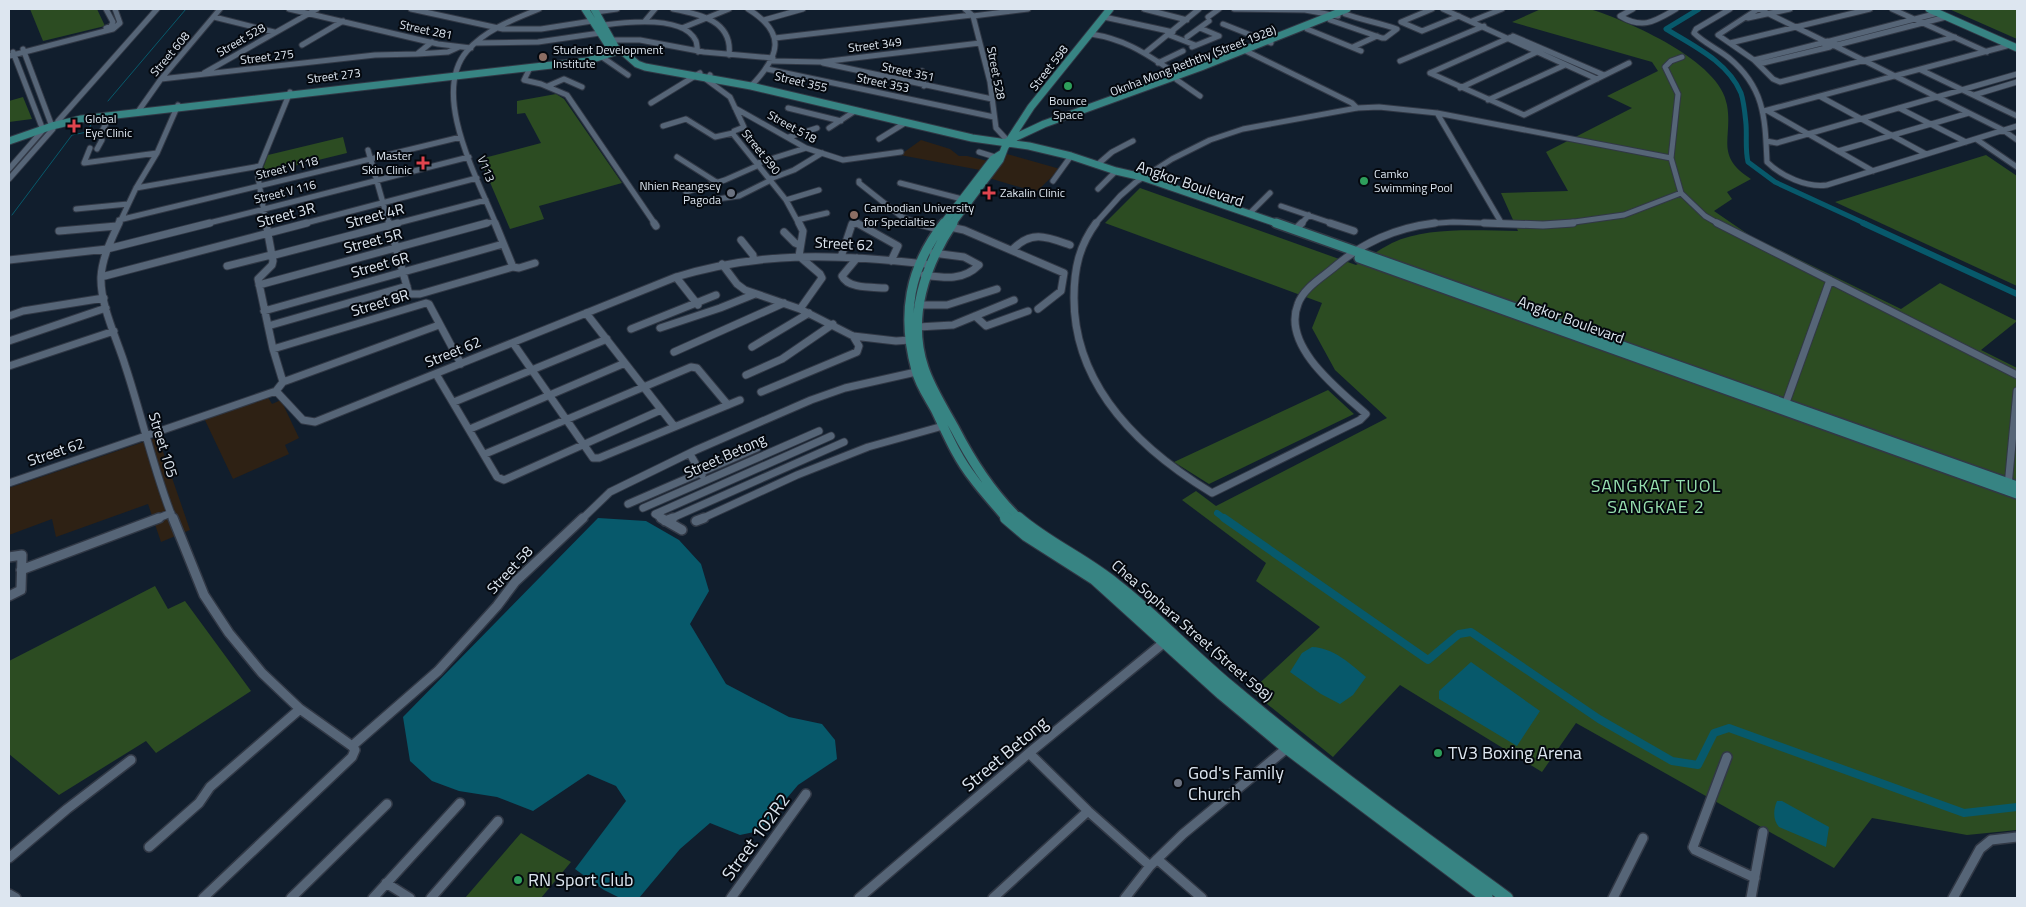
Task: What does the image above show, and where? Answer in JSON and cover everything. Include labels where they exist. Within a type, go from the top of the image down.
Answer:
[{"type":"main road","points":[[585,9],[600,33],[614,47]]},
{"type":"main road","name":"Street 598","points":[[1008,141],[1110,9]]},
{"type":"main road","name":"Oknha Mong Reththy (Street 1928)","points":[[1036,130],[1044,124],[1188,74],[1357,9]]},
{"type":"main road","points":[[1928,9],[2014,46]]},
{"type":"main road","points":[[595,10],[614,47]]},
{"type":"main road","name":"Oknha Mong Reththy (Street 1928)","points":[[1268,42],[1307,29],[1339,15]]},
{"type":"main road","name":"Street 273","points":[[55,124],[177,106],[592,57],[614,47]]},
{"type":"main road","name":"Street 273","points":[[454,74],[587,61],[602,57],[614,47]]},
{"type":"main road","name":"Street 355","points":[[614,47],[624,51],[633,61],[641,66],[753,85],[983,138],[1008,141]]},
{"type":"main road","name":"Oknha Mong Reththy (Street 1928)","points":[[1008,141],[1036,130],[1049,128],[1177,80],[1188,74]]},
{"type":"main road","name":"Street 355","points":[[753,85],[905,123],[972,138],[983,138]]},
{"type":"main road","name":"Street 273","points":[[55,124],[138,111]]},
{"type":"main road","points":[[9,139],[55,124]]},
{"type":"main road","name":"Chea Sophara Street (Street 598)","points":[[1008,141],[939,229],[911,286],[909,306],[910,340],[916,372],[943,426],[972,477],[1008,520],[1032,539],[1095,579],[1487,898]]},
{"type":"main road","name":"Angkor Boulevard","points":[[1008,141],[1071,156],[1352,252],[2011,486],[2017,494]]},
{"type":"main road","name":"Chea Sophara Street (Street 598)","points":[[998,155],[1000,160],[923,264],[924,276],[918,306],[921,358],[936,394],[980,473],[1006,506],[1031,529],[1101,573],[1222,694],[1286,748],[1507,898]]},
{"type":"main road","name":"Angkor Boulevard","points":[[1139,179],[1250,213],[1352,252]]},
{"type":"street","points":[[106,9],[113,22],[110,28]]},
{"type":"street","points":[[9,169],[41,128],[11,54],[110,28],[121,21],[114,9]]},
{"type":"street","points":[[9,179],[157,9]]},
{"type":"street","name":"Street 608","points":[[138,111],[220,9]]},
{"type":"street","name":"Street 281","points":[[289,9],[432,42],[471,48]]},
{"type":"street","name":"Street 528","points":[[201,75],[317,9]]},
{"type":"street","points":[[411,9],[497,28],[520,30],[565,26],[592,21]]},
{"type":"street","points":[[524,9],[531,12]]},
{"type":"street","points":[[454,74],[464,56],[476,43],[497,28],[539,9]]},
{"type":"street","points":[[595,10],[617,9]]},
{"type":"street","points":[[645,21],[655,9]]},
{"type":"street","points":[[673,9],[707,18],[720,26],[729,36],[731,49],[729,56]]},
{"type":"street","points":[[682,28],[729,9]]},
{"type":"street","points":[[748,9],[764,20],[775,38],[776,48],[773,59],[767,69],[753,85]]},
{"type":"street","points":[[764,20],[803,9]]},
{"type":"street","points":[[965,9],[973,15]]},
{"type":"street","points":[[775,38],[1028,9]]},
{"type":"street","points":[[1144,9],[1158,11],[1187,20]]},
{"type":"street","points":[[1145,53],[1200,9]]},
{"type":"street","points":[[1188,36],[1200,28],[1219,9]]},
{"type":"street","points":[[1234,9],[1305,10],[1339,15],[1397,29],[1385,38],[1377,36],[1339,15]]},
{"type":"street","points":[[1432,9],[1401,22],[1422,31],[1458,16]]},
{"type":"street","points":[[1448,9],[1458,16],[1604,75]]},
{"type":"street","points":[[1448,9],[1473,21],[1502,9]]},
{"type":"street","points":[[1633,9],[1620,16],[1643,24],[1649,23],[1676,9]]},
{"type":"street","points":[[1730,9],[1696,29],[1694,33],[1726,56],[1744,72],[1760,94],[1766,111],[1766,141],[1770,165],[1808,185],[1818,187],[2017,126]]},
{"type":"street","points":[[1955,37],[1864,61],[1783,82],[1773,79],[1759,64],[1718,35],[1759,9],[1796,27],[1830,44],[1864,61],[1896,77],[2004,130],[2017,140]]},
{"type":"street","points":[[1744,19],[1790,9]]},
{"type":"street","points":[[1730,43],[1870,9]]},
{"type":"street","points":[[1892,9],[1987,52]]},
{"type":"street","points":[[1759,64],[1938,13]]},
{"type":"street","name":"Street 528","points":[[973,15],[992,99],[996,128],[1008,141]]},
{"type":"street","points":[[1104,16],[1171,34],[1194,46],[1219,36],[1200,28]]},
{"type":"street","points":[[214,17],[274,32]]},
{"type":"street","points":[[1754,60],[1946,17]]},
{"type":"street","points":[[604,25],[645,21],[672,25],[682,28],[694,36],[699,46],[698,52]]},
{"type":"street","points":[[302,45],[343,22]]},
{"type":"street","points":[[1223,24],[1268,42]]},
{"type":"street","points":[[1400,61],[1484,25]]},
{"type":"street","points":[[1307,29],[1361,51]]},
{"type":"street","points":[[476,43],[502,44],[574,39],[600,33]]},
{"type":"street","points":[[1090,34],[1125,42],[1170,69]]},
{"type":"street","points":[[1125,42],[1130,36]]},
{"type":"street","points":[[1353,47],[1377,36]]},
{"type":"street","points":[[1511,37],[1538,52],[1597,79]]},
{"type":"street","points":[[1511,37],[1430,73],[1460,88],[1526,115],[1629,63]]},
{"type":"street","name":"Street 349","points":[[614,47],[642,38],[698,52],[821,62],[980,43]]},
{"type":"street","points":[[417,54],[432,42]]},
{"type":"street","points":[[1766,111],[2014,46]]},
{"type":"street","name":"Street 275","points":[[162,79],[375,55],[448,52],[460,47]]},
{"type":"street","points":[[23,51],[55,124]]},
{"type":"street","points":[[1158,63],[1183,51]]},
{"type":"street","points":[[1246,51],[1352,103],[1357,108]]},
{"type":"street","points":[[1460,88],[1538,52]]},
{"type":"street","points":[[1682,56],[1665,66],[1678,94],[1671,158],[1681,193],[1705,216],[1727,229],[2017,375]]},
{"type":"street","points":[[602,57],[610,60],[619,70],[628,75]]},
{"type":"street","name":"Street 351","points":[[821,62],[924,86],[992,99]]},
{"type":"street","points":[[1488,100],[1565,65]]},
{"type":"street","points":[[530,68],[524,80],[548,86],[567,96],[613,160],[656,226]]},
{"type":"street","name":"Street 353","points":[[767,69],[994,117]]},
{"type":"street","points":[[1921,70],[2017,116]]},
{"type":"street","points":[[922,71],[924,86]]},
{"type":"street","name":"V113","points":[[454,74],[454,106],[461,137],[513,268]]},
{"type":"street","points":[[1766,141],[1777,143],[2017,74]]},
{"type":"street","points":[[652,103],[698,75]]},
{"type":"street","name":"Street 590","points":[[708,76],[725,92],[733,103],[736,116],[744,127],[732,133],[786,200],[803,231],[799,256]]},
{"type":"street","points":[[548,86],[566,80],[582,87]]},
{"type":"street","points":[[1177,80],[1200,96]]},
{"type":"street","points":[[1974,95],[2017,82]]},
{"type":"street","points":[[1982,84],[1993,89]]},
{"type":"street","points":[[283,382],[259,285],[259,276],[272,265],[258,177],[260,166],[290,93]]},
{"type":"street","points":[[1821,97],[1926,154]]},
{"type":"street","points":[[813,114],[825,104]]},
{"type":"street","name":"Street 105","points":[[177,106],[156,153],[118,223],[107,249],[101,277],[106,308],[126,367],[145,436],[171,513],[204,595],[224,626],[262,673],[300,709],[352,746]]},
{"type":"street","points":[[1671,158],[1437,113],[1379,107],[1357,108],[1227,133],[1198,145],[1139,179],[1125,190],[1103,215],[1082,247],[1075,267],[1073,296],[1079,342],[1091,374],[1120,417],[1167,464],[1212,493],[1360,420],[1366,414],[1314,364],[1298,339],[1294,325],[1297,303],[1313,286],[1352,252],[1391,231],[1417,225],[1442,222],[1560,224],[1614,217],[1640,210],[1681,193]]},
{"type":"street","name":"Street 518","points":[[735,108],[806,148],[845,161],[901,152]]},
{"type":"street","points":[[788,108],[841,121]]},
{"type":"street","points":[[1899,108],[1966,142]]},
{"type":"street","points":[[829,128],[855,111]]},
{"type":"street","points":[[1766,111],[1873,171]]},
{"type":"street","points":[[1437,113],[1502,224]]},
{"type":"street","points":[[1838,151],[1969,113]]},
{"type":"street","points":[[97,149],[102,140],[100,135],[110,116]]},
{"type":"street","points":[[663,126],[686,119],[715,137],[732,133]]},
{"type":"street","points":[[879,139],[905,123]]},
{"type":"street","points":[[789,137],[817,128]]},
{"type":"street","name":"Street V 118","points":[[59,232],[118,223],[259,186],[461,137]]},
{"type":"street","points":[[1976,139],[2017,167]]},
{"type":"street","points":[[1097,165],[1112,152],[1133,141]]},
{"type":"street","points":[[90,148],[84,163],[156,153]]},
{"type":"street","points":[[686,192],[718,183],[758,164],[806,148]]},
{"type":"street","points":[[368,150],[409,294],[420,294],[535,263]]},
{"type":"street","points":[[979,152],[998,155]]},
{"type":"street","points":[[695,202],[739,196],[794,170],[822,153]]},
{"type":"street","points":[[678,156],[718,183]]},
{"type":"street","points":[[1053,181],[1071,156]]},
{"type":"street","name":"Street V 116","points":[[9,260],[107,249],[469,157]]},
{"type":"street","points":[[136,188],[260,166]]},
{"type":"street","points":[[1098,189],[1116,171]]},
{"type":"street","name":"Street 3R","points":[[101,277],[477,178]]},
{"type":"street","points":[[859,181],[859,183],[902,217],[912,222],[939,229],[950,227],[964,230],[1013,249],[1064,273],[1061,291],[1038,309]]},
{"type":"street","points":[[900,183],[962,199]]},
{"type":"street","points":[[786,200],[819,190]]},
{"type":"street","points":[[1250,213],[1270,192]]},
{"type":"street","name":"Street 4R","points":[[227,266],[486,200]]},
{"type":"street","points":[[76,209],[128,204]]},
{"type":"street","points":[[1281,206],[1354,232]]},
{"type":"street","points":[[797,220],[827,213]]},
{"type":"street","points":[[1298,230],[1311,216]]},
{"type":"street","name":"Street 5R","points":[[259,285],[494,221]]},
{"type":"street","points":[[841,256],[849,229],[852,224],[857,223],[898,246],[891,261]]},
{"type":"street","points":[[784,232],[794,243],[800,244]]},
{"type":"street","points":[[1013,249],[1019,242],[1039,236],[1070,245]]},
{"type":"street","points":[[741,240],[753,255],[753,259]]},
{"type":"street","name":"Street 6R","points":[[264,311],[503,244]]},
{"type":"street","points":[[924,276],[960,277],[970,274],[979,265],[963,258],[933,253]]},
{"type":"street","points":[[799,256],[820,274],[822,278],[800,309]]},
{"type":"street","name":"Street 62","points":[[9,483],[276,391],[303,420],[315,422],[676,277],[722,264],[753,259],[841,256],[923,264]]},
{"type":"street","points":[[857,258],[842,276],[844,280],[851,284],[885,288]]},
{"type":"street","points":[[722,264],[737,284],[755,294],[800,309],[854,336],[896,341],[910,340]]},
{"type":"street","points":[[676,277],[704,312]]},
{"type":"street","points":[[1785,406],[1830,280]]},
{"type":"street","points":[[268,326],[407,286]]},
{"type":"street","points":[[918,306],[946,305],[997,288]]},
{"type":"street","points":[[660,328],[704,312],[734,304],[755,294]]},
{"type":"street","points":[[631,328],[716,295]]},
{"type":"street","points":[[9,316],[104,298]]},
{"type":"street","points":[[918,326],[953,325],[1014,300]]},
{"type":"street","name":"Street 8R","points":[[274,349],[422,302],[429,304],[439,326],[461,364]]},
{"type":"street","points":[[674,352],[784,303]]},
{"type":"street","points":[[9,341],[106,308]]},
{"type":"street","points":[[976,316],[986,326],[1028,311]]},
{"type":"street","points":[[586,313],[674,426]]},
{"type":"street","points":[[752,347],[809,313]]},
{"type":"street","points":[[746,375],[782,359],[833,324]]},
{"type":"street","points":[[276,391],[283,382],[439,326]]},
{"type":"street","points":[[9,366],[114,331]]},
{"type":"street","points":[[760,392],[856,352],[859,346],[854,336]]},
{"type":"street","points":[[454,402],[607,339]]},
{"type":"street","points":[[513,343],[593,458],[599,458],[740,400]]},
{"type":"street","points":[[470,429],[625,363]]},
{"type":"street","points":[[485,454],[691,367],[697,368],[728,405]]},
{"type":"street","name":"Street 58","points":[[203,898],[352,757],[355,750],[352,746],[438,671],[497,606],[515,582],[606,496],[690,454],[811,400],[845,388],[916,372]]},
{"type":"street","points":[[436,374],[497,477],[504,480],[661,410]]},
{"type":"street","points":[[2011,486],[2017,391]]},
{"type":"street","points":[[696,521],[796,475],[868,447],[943,426]]},
{"type":"street","points":[[803,443],[819,431]]},
{"type":"street","points":[[682,530],[655,514],[708,484],[803,443],[831,436]]},
{"type":"street","points":[[665,521],[844,442]]},
{"type":"street","points":[[628,504],[757,448]]},
{"type":"street","points":[[690,454],[722,509]]},
{"type":"street","name":"Street Betong","points":[[643,508],[708,484]]},
{"type":"street","points":[[21,570],[171,513]]},
{"type":"street","points":[[9,557],[21,553],[21,590],[9,596]]},
{"type":"street","name":"Street Betong","points":[[859,898],[1029,753],[1169,639]]},
{"type":"street","points":[[149,847],[199,803],[210,787],[300,709]]},
{"type":"street","points":[[1125,898],[1153,863],[1232,791],[1286,748]]},
{"type":"street","points":[[1029,753],[1088,810],[1153,863],[1202,898]]},
{"type":"street","points":[[1727,757],[1693,847],[1695,850],[1755,878]]},
{"type":"street","points":[[9,858],[67,808],[131,760]]},
{"type":"street","name":"Street 102R2","points":[[731,898],[806,794]]},
{"type":"street","points":[[373,898],[460,803]]},
{"type":"street","points":[[291,898],[387,804]]},
{"type":"street","points":[[993,898],[1088,810]]},
{"type":"street","points":[[431,898],[498,821]]},
{"type":"street","points":[[1751,898],[1763,832]]},
{"type":"street","points":[[1953,898],[1980,849],[1991,840],[2017,837],[2017,842]]},
{"type":"street","points":[[1613,898],[1643,838]]},
{"type":"street","points":[[386,883],[410,898]]},
{"type":"street","points":[[9,894],[16,898]]},
{"type":"shaded area","points":[[921,140],[950,149],[959,156],[988,161],[980,170],[900,155]]},
{"type":"shaded area","points":[[1007,154],[1060,169],[1036,192],[989,178]]},
{"type":"shaded area","points":[[266,394],[272,404],[281,400],[299,438],[285,445],[289,454],[233,479],[203,416]]},
{"type":"shaded area","points":[[158,437],[190,530],[161,542],[148,504],[56,537],[52,519],[9,535],[9,488]]},
{"type":"green space","points":[[1579,7],[1607,15],[1670,45],[1691,58],[1708,73],[1721,89],[1727,105],[1727,146],[1732,162],[1751,179],[1727,192],[1732,199],[1714,211],[1749,235],[1901,309],[1940,283],[2017,321],[1981,350],[2017,368],[2017,830],[1967,835],[1872,818],[1834,868],[1576,723],[1542,772],[1400,685],[1333,757],[1251,691],[1320,627],[1256,581],[1266,563],[1182,500],[1196,491],[1216,506],[1387,418],[1335,370],[1312,328],[1322,303],[1105,223],[1140,188],[1356,265],[1392,243],[1422,234],[1471,230],[1518,231],[1501,193],[1568,191],[1546,152],[1632,108],[1607,96],[1658,71],[1652,62],[1512,22],[1541,9]]},
{"type":"green space","points":[[30,9],[97,9],[105,26],[43,41]]},
{"type":"green space","points":[[1949,9],[2017,9],[2017,39]]},
{"type":"green space","points":[[556,94],[564,99],[622,183],[539,206],[544,219],[510,229],[480,159],[541,143],[525,113],[517,114],[517,101]]},
{"type":"green space","points":[[23,97],[32,119],[9,122],[9,101]]},
{"type":"green space","points":[[343,137],[347,153],[261,174],[268,155]]},
{"type":"green space","points":[[1986,155],[2017,176],[2017,286],[1835,202]]},
{"type":"green space","points":[[1328,390],[1354,414],[1209,484],[1174,462]]},
{"type":"green space","points":[[155,586],[168,609],[185,601],[251,691],[156,753],[146,741],[59,795],[9,754],[9,661]]},
{"type":"green space","name":"RN Sport Club","points":[[521,833],[571,862],[541,898],[465,898]]},
{"type":"water","points":[[598,518],[646,521],[679,540],[701,564],[709,591],[690,624],[726,684],[789,717],[822,724],[835,740],[837,759],[798,785],[759,831],[740,835],[710,823],[680,849],[639,898],[620,898],[604,890],[575,869],[626,801],[616,786],[588,774],[533,811],[497,797],[459,791],[432,781],[410,761],[403,717]]},
{"type":"water","points":[[1312,647],[1334,653],[1366,677],[1353,695],[1340,704],[1321,694],[1290,672],[1302,653]]},
{"type":"water","points":[[1471,662],[1540,711],[1517,746],[1439,699],[1439,691]]},
{"type":"water","points":[[1777,801],[1782,801],[1829,827],[1826,847],[1779,827],[1774,815]]},
{"type":"waterway","points":[[108,101],[186,9]]},
{"type":"waterway","points":[[1699,9],[1666,29],[1709,56],[1728,72],[1735,82],[1744,104],[1748,162],[1775,182],[1866,224]]},
{"type":"waterway","points":[[12,215],[72,135],[87,132],[92,123]]},
{"type":"waterway","points":[[1863,223],[2017,294]]},
{"type":"waterway","points":[[1217,513],[1225,519]]},
{"type":"waterway","points":[[1224,518],[1428,660],[1459,634],[1471,632],[1599,719],[1672,761],[1698,765],[1714,733],[1729,728],[1964,813],[2017,807]]},
{"type":"place","name":"Student Development Institute","points":[[543,57]]},
{"type":"place","name":"Bounce Space","points":[[1068,86]]},
{"type":"place","name":"Global Eye Clinic","points":[[74,126]]},
{"type":"place","name":"Master Skin Clinic","points":[[423,163]]},
{"type":"place","name":"Camko Swimming Pool","points":[[1364,181]]},
{"type":"place","name":"Nhien Reangsey Pagoda","points":[[731,193]]},
{"type":"place","name":"Zakalin Clinic","points":[[989,193]]},
{"type":"place","name":"Cambodian University for Specialties","points":[[854,215]]},
{"type":"place","name":"TV3 Boxing Arena","points":[[1438,753]]},
{"type":"place","name":"God's Family Church","points":[[1178,783]]},
{"type":"place","name":"RN Sport Club","points":[[518,880]]},
{"type":"district","name":"SANGKAT TUOL SANGKAE 2","points":[[1656,496]]}]
